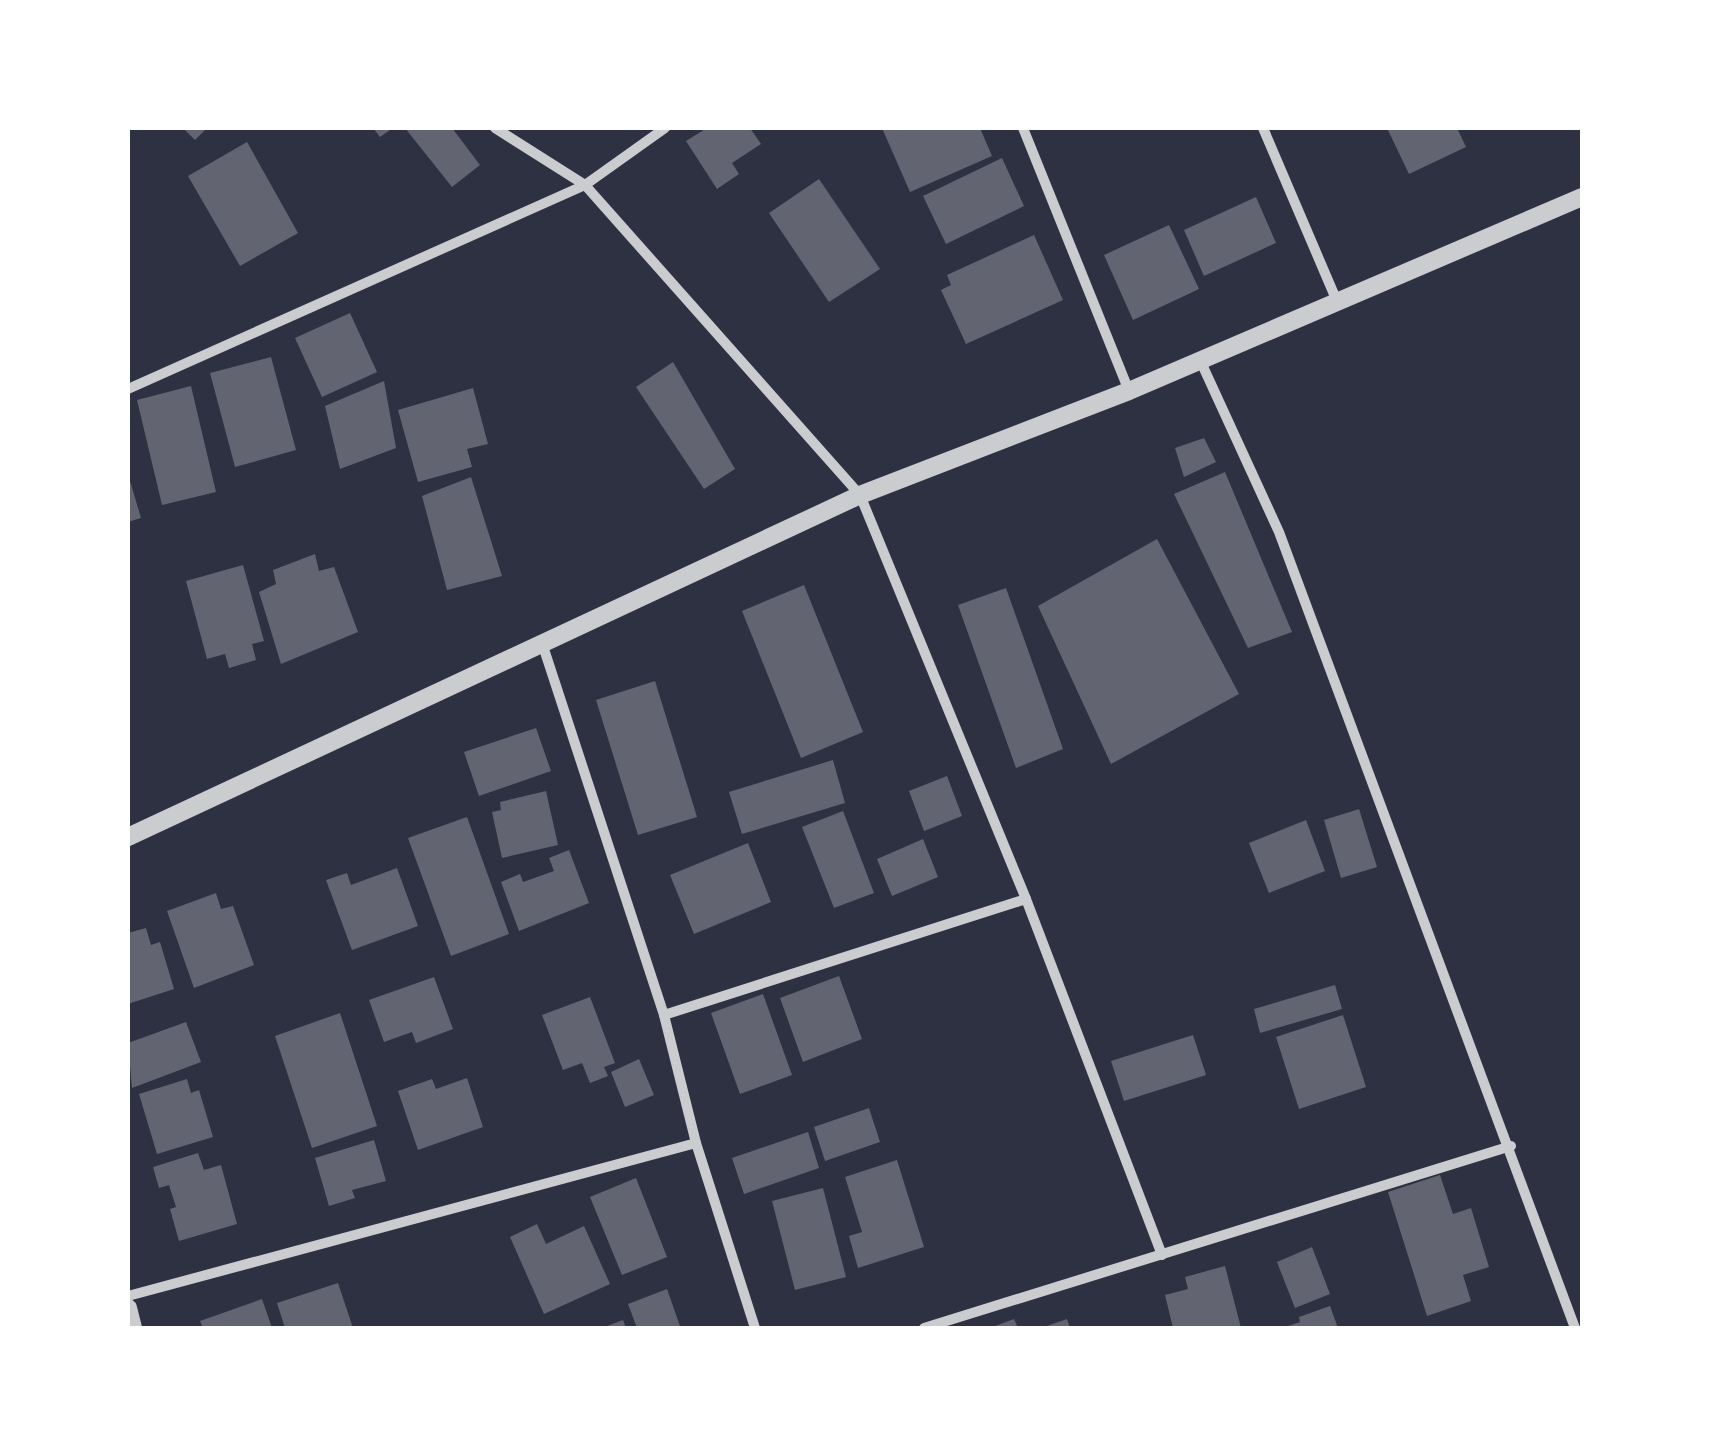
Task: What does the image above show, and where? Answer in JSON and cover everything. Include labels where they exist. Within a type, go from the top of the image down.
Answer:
[{"type":"street","points":[[495,128],[585,185],[860,495],[1026,899],[1162,1255]]},
{"type":"street","points":[[128,389],[585,185],[666,128]]},
{"type":"street","points":[[1023,128],[1130,391]]},
{"type":"street","points":[[1262,128],[1336,299]]},
{"type":"street","points":[[128,837],[860,495],[1130,391],[1582,196]]},
{"type":"street","points":[[1199,360],[1280,532],[1576,1328]]},
{"type":"street","points":[[542,643],[664,1014],[696,1143],[755,1328]]},
{"type":"street","points":[[664,1014],[1026,899]]},
{"type":"street","points":[[128,1296],[696,1143]]},
{"type":"street","points":[[924,1328],[1511,1146]]},
{"type":"street","points":[[128,1308],[133,1328]]},
{"type":"building","points":[[183,128],[207,128],[195,140]]},
{"type":"building","points":[[373,128],[393,128],[380,137]]},
{"type":"building","points":[[405,128],[452,128],[480,165],[452,187]]},
{"type":"building","points":[[707,128],[750,128],[761,144],[732,163],[739,174],[717,189],[686,141]]},
{"type":"building","points":[[882,128],[980,128],[992,156],[910,192]]},
{"type":"building","points":[[1387,128],[1457,128],[1466,147],[1409,174]]},
{"type":"building","points":[[247,142],[298,233],[240,266],[188,176]]},
{"type":"building","points":[[1002,158],[1024,206],[946,244],[923,196]]},
{"type":"building","points":[[819,179],[880,269],[829,302],[769,213]]},
{"type":"building","points":[[1256,197],[1276,243],[1204,276],[1184,230]]},
{"type":"building","points":[[1169,225],[1199,289],[1133,320],[1104,255]]},
{"type":"building","points":[[1034,235],[1063,300],[966,344],[941,290],[951,285],[947,275]]},
{"type":"building","points":[[350,313],[377,372],[322,397],[295,338]]},
{"type":"building","points":[[271,357],[296,450],[235,467],[210,373]]},
{"type":"building","points":[[673,362],[735,469],[704,489],[636,387]]},
{"type":"building","points":[[384,381],[396,448],[340,469],[325,406]]},
{"type":"building","points":[[191,386],[216,492],[162,505],[137,400]]},
{"type":"building","points":[[473,388],[488,444],[467,449],[472,467],[418,482],[398,410]]},
{"type":"building","points":[[1204,438],[1216,462],[1184,477],[1175,448]]},
{"type":"building","points":[[1225,472],[1292,632],[1248,648],[1174,494]]},
{"type":"building","points":[[128,474],[141,518],[128,522]]},
{"type":"building","points":[[471,477],[502,576],[447,590],[422,496]]},
{"type":"building","points":[[1157,539],[1239,694],[1111,764],[1038,606]]},
{"type":"building","points":[[315,554],[319,571],[334,567],[358,632],[281,664],[259,592],[276,584],[273,570]]},
{"type":"building","points":[[243,565],[264,641],[252,644],[256,660],[229,668],[225,654],[207,659],[186,581]]},
{"type":"building","points":[[804,585],[863,732],[801,758],[742,611]]},
{"type":"building","points":[[1006,588],[1063,749],[1016,768],[958,605]]},
{"type":"building","points":[[655,681],[697,817],[638,835],[596,700]]},
{"type":"building","points":[[536,728],[551,771],[479,796],[464,752]]},
{"type":"building","points":[[833,760],[845,803],[742,834],[729,792]]},
{"type":"building","points":[[947,776],[962,816],[924,831],[909,791]]},
{"type":"building","points":[[546,791],[558,845],[502,858],[492,812],[501,810],[500,802]]},
{"type":"building","points":[[1359,809],[1377,867],[1341,878],[1324,820]]},
{"type":"building","points":[[843,811],[874,893],[834,908],[802,827]]},
{"type":"building","points":[[467,817],[509,934],[451,956],[408,838]]},
{"type":"building","points":[[1306,820],[1325,871],[1269,893],[1249,843]]},
{"type":"building","points":[[923,839],[938,877],[892,896],[877,859]]},
{"type":"building","points":[[748,843],[771,902],[694,934],[670,875]]},
{"type":"building","points":[[569,850],[589,903],[519,931],[501,882],[520,874],[523,882],[554,871],[549,858]]},
{"type":"building","points":[[397,868],[418,926],[352,950],[326,880],[347,873],[351,885]]},
{"type":"building","points":[[216,893],[221,909],[233,906],[254,965],[194,988],[167,911]]},
{"type":"building","points":[[146,928],[151,945],[160,942],[174,989],[128,1004],[128,933]]},
{"type":"building","points":[[839,976],[862,1039],[803,1062],[780,998]]},
{"type":"building","points":[[434,977],[453,1029],[416,1043],[412,1032],[384,1042],[369,1000]]},
{"type":"building","points":[[1335,985],[1342,1009],[1260,1033],[1254,1009]]},
{"type":"building","points":[[763,994],[792,1075],[740,1094],[711,1013]]},
{"type":"building","points":[[590,997],[615,1063],[604,1067],[608,1076],[590,1083],[582,1063],[563,1070],[542,1015]]},
{"type":"building","points":[[340,1013],[377,1126],[312,1148],[275,1036]]},
{"type":"building","points":[[1343,1015],[1366,1087],[1299,1109],[1276,1037]]},
{"type":"building","points":[[186,1022],[201,1062],[132,1088],[128,1043]]},
{"type":"building","points":[[1193,1035],[1206,1075],[1124,1101],[1111,1061]]},
{"type":"building","points":[[639,1059],[654,1095],[625,1107],[611,1072]]},
{"type":"building","points":[[467,1078],[483,1127],[418,1150],[398,1091],[432,1079],[436,1089]]},
{"type":"building","points":[[187,1079],[191,1093],[199,1090],[213,1137],[157,1154],[139,1094]]},
{"type":"building","points":[[869,1108],[880,1142],[825,1161],[814,1127]]},
{"type":"building","points":[[808,1132],[819,1168],[744,1194],[732,1158]]},
{"type":"building","points":[[374,1140],[386,1181],[352,1190],[355,1198],[329,1206],[315,1158]]},
{"type":"building","points":[[198,1153],[204,1170],[221,1165],[237,1224],[179,1241],[170,1209],[176,1207],[169,1185],[159,1188],[153,1167]]},
{"type":"building","points":[[897,1160],[924,1247],[858,1268],[849,1236],[862,1232],[845,1177]]},
{"type":"building","points":[[1440,1175],[1453,1214],[1471,1208],[1489,1267],[1463,1275],[1471,1301],[1427,1316],[1388,1192]]},
{"type":"building","points":[[636,1178],[667,1257],[622,1275],[590,1197]]},
{"type":"building","points":[[823,1188],[846,1277],[795,1290],[772,1201]]},
{"type":"building","points":[[537,1224],[546,1244],[584,1226],[610,1284],[544,1314],[510,1237]]},
{"type":"building","points":[[1312,1247],[1330,1294],[1295,1308],[1277,1262]]},
{"type":"building","points":[[1225,1266],[1241,1328],[1173,1328],[1165,1295],[1188,1289],[1185,1277]]},
{"type":"building","points":[[338,1283],[353,1328],[285,1328],[277,1303]]},
{"type":"building","points":[[667,1289],[680,1326],[637,1328],[628,1304]]},
{"type":"building","points":[[262,1299],[272,1328],[203,1328],[200,1321]]},
{"type":"building","points":[[1330,1306],[1338,1328],[1282,1328],[1300,1322],[1299,1317]]},
{"type":"building","points":[[1014,1319],[1018,1328],[990,1328]]},
{"type":"building","points":[[1067,1319],[1070,1328],[1041,1328]]},
{"type":"building","points":[[623,1320],[626,1328],[602,1328]]}]
